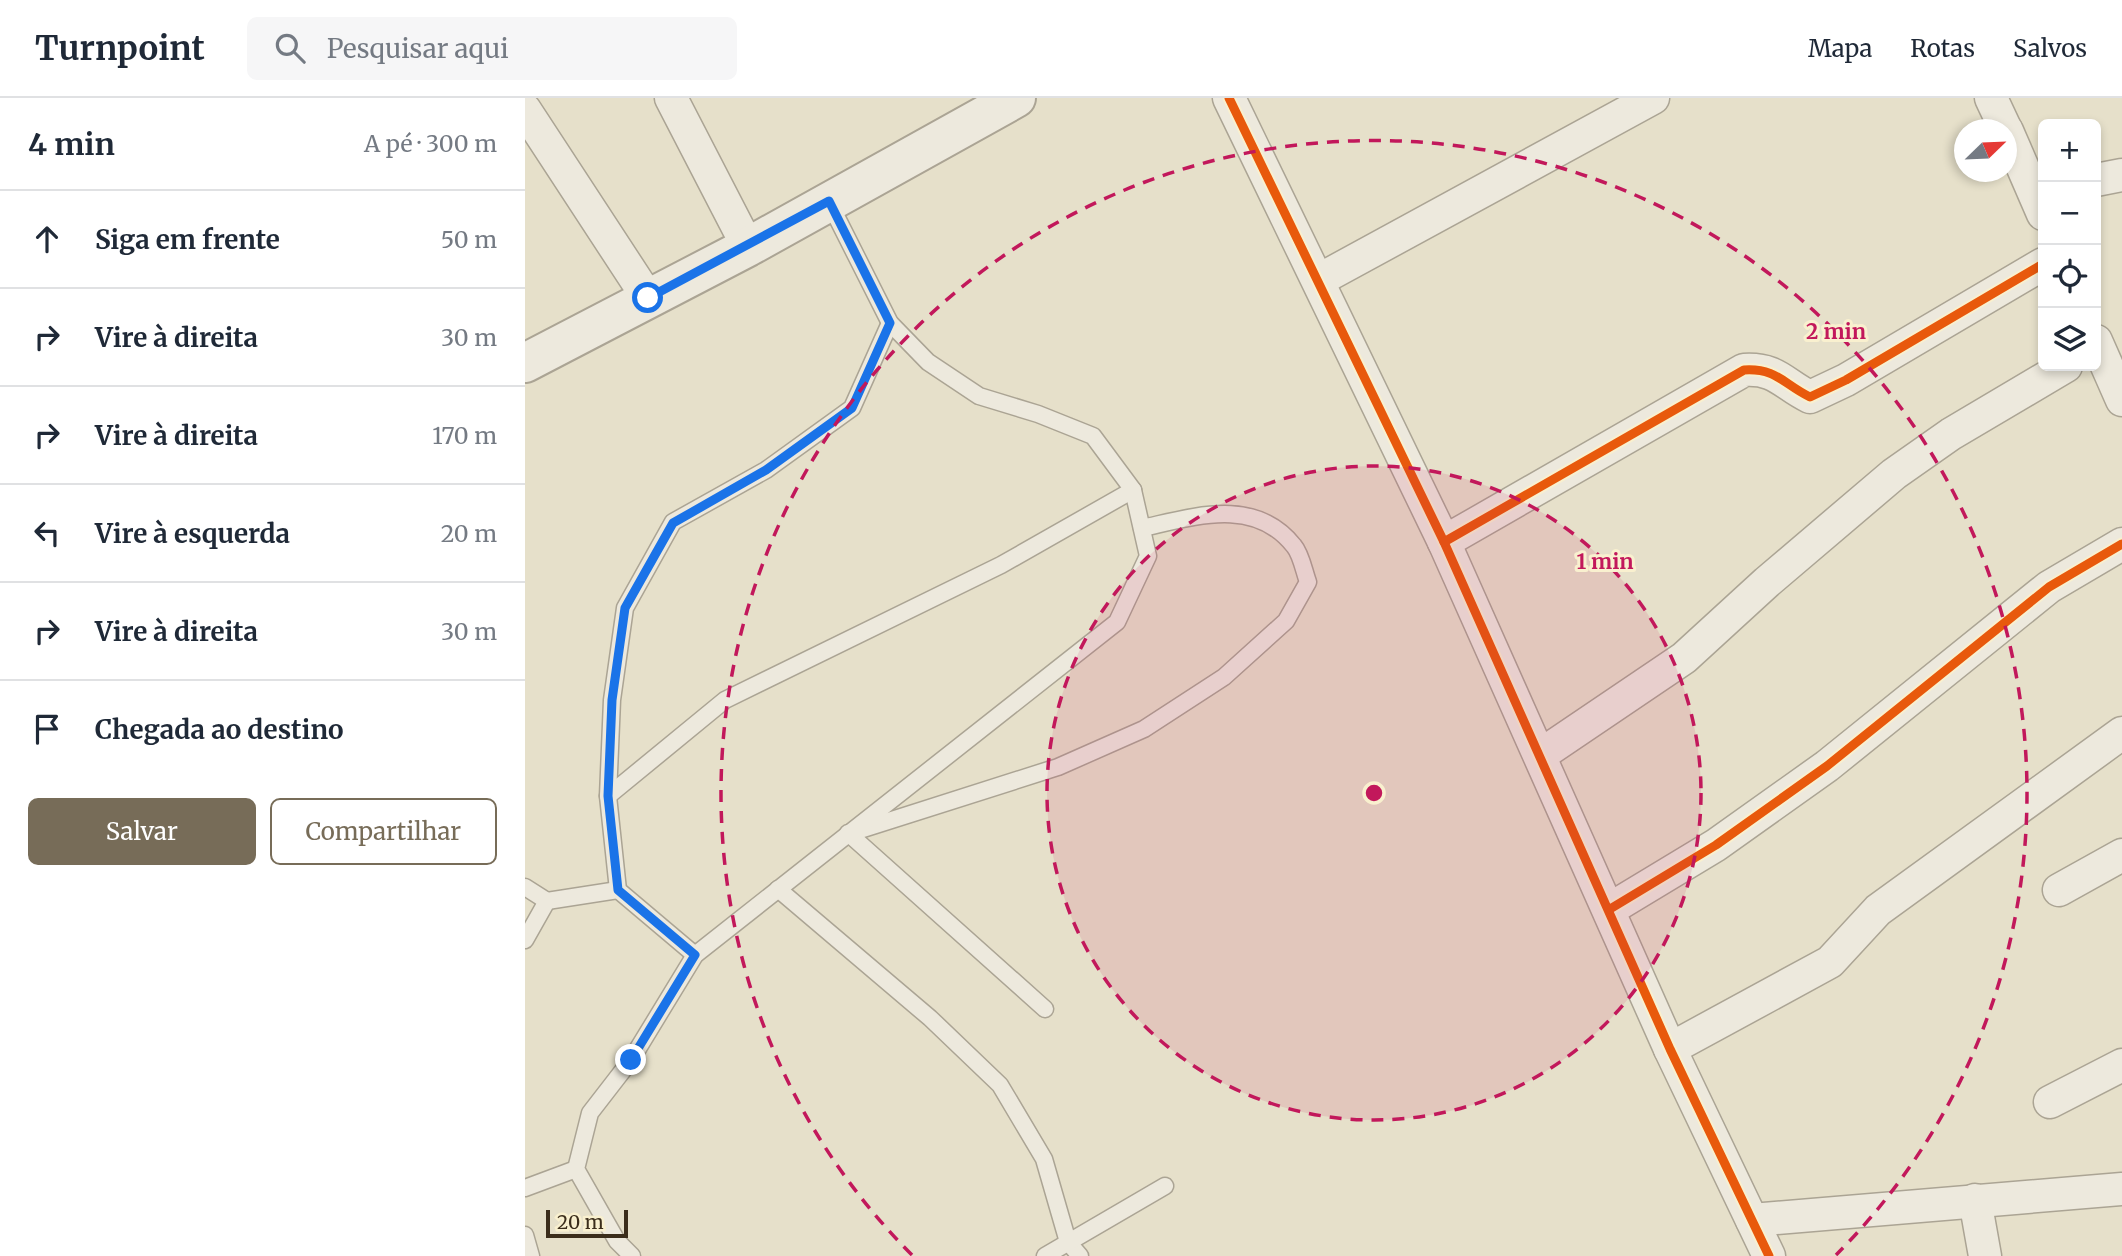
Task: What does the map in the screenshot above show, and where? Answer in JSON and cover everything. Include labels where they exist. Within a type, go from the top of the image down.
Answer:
[{"type":"street","points":[[671,98],[748,247]]},
{"type":"street","points":[[525,363],[748,247],[1016,98]]},
{"type":"street","points":[[1229,98],[1444,542],[1542,754],[1670,1049],[1769,1256]]},
{"type":"street","points":[[1319,280],[1653,98]]},
{"type":"street","points":[[1991,98],[2001,119]]},
{"type":"street","points":[[525,110],[648,298]]},
{"type":"street","points":[[2017,150],[2037,185]]},
{"type":"street","points":[[2101,179],[2122,175]]},
{"type":"street","points":[[1444,542],[1744,370],[1761,369],[1780,376],[1794,389],[1810,397],[1846,380],[2038,267]]},
{"type":"street","points":[[2101,354],[2122,400]]},
{"type":"street","points":[[1542,754],[1684,658],[1767,582],[1895,474],[1951,434],[2058,371]]},
{"type":"street","points":[[1610,909],[1716,845],[1826,766],[2049,587],[2122,544]]},
{"type":"street","points":[[1670,1049],[1830,962],[1878,910],[2122,733]]},
{"type":"street","points":[[2059,890],[2122,855]]},
{"type":"street","points":[[2050,1102],[2122,1065]]},
{"type":"street","points":[[1752,1220],[2122,1189]]},
{"type":"street","points":[[1976,1200],[1985,1256]]},
{"type":"lane","points":[[632,1256],[617,1241],[576,1169],[590,1113],[631,1060],[695,955],[1117,622],[1148,556],[1133,490],[1093,436],[1038,414],[979,396],[928,362],[890,323],[829,201]]},
{"type":"lane","points":[[695,955],[618,890],[608,796],[612,700],[625,608],[673,523],[766,470],[852,408],[890,323]]},
{"type":"lane","points":[[608,796],[725,700],[989,571],[1133,490]]},
{"type":"lane","points":[[848,833],[1058,767],[1145,729],[1224,677],[1286,621],[1308,582],[1295,546],[1263,520],[1220,511],[1142,528]]},
{"type":"lane","points":[[848,833],[1045,1009]]},
{"type":"lane","points":[[525,887],[548,901],[618,890]]},
{"type":"lane","points":[[778,889],[930,1018],[1000,1085],[1044,1159],[1068,1242],[1080,1256]]},
{"type":"lane","points":[[525,940],[548,901]]},
{"type":"lane","points":[[525,1188],[576,1169]]},
{"type":"lane","points":[[1045,1256],[1165,1186]]},
{"type":"lane","points":[[525,1235],[531,1256]]},
{"type":"cycle path","points":[[1229,98],[1444,542],[1670,1049],[1769,1256]]},
{"type":"cycle path","points":[[1444,542],[1744,370],[1772,374],[1810,397],[1846,380],[2038,267]]},
{"type":"cycle path","points":[[1610,909],[1716,845],[1827,766],[2049,587],[2122,544]]},
{"type":"route","points":[[631,1060],[695,955],[618,890],[608,796],[612,700],[625,608],[673,523],[766,470],[852,408],[890,323],[829,201],[748,247],[648,298]]}]
